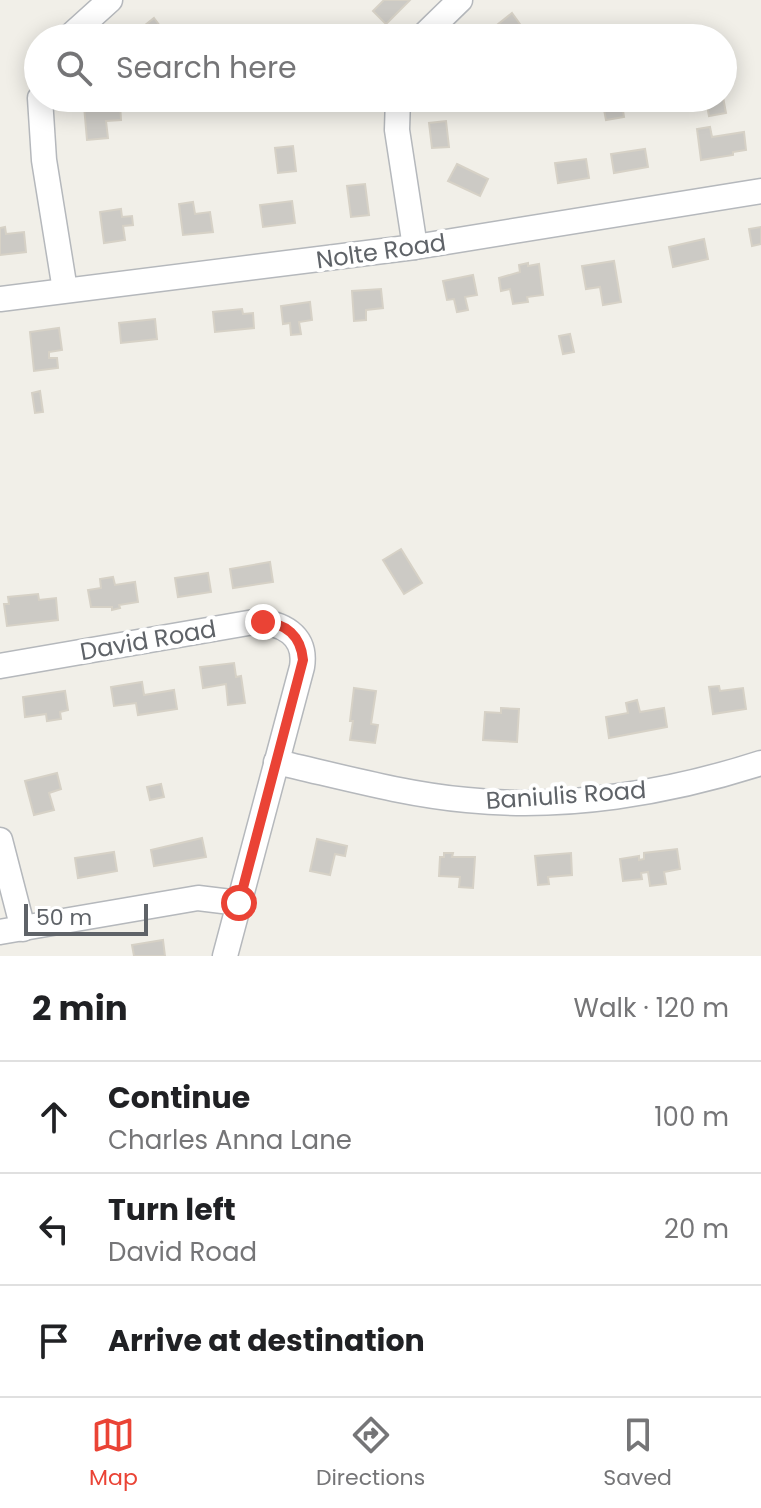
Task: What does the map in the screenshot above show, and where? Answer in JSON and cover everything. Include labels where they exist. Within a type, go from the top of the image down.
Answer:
[{"type":"street","points":[[83,24],[110,0]]},
{"type":"street","points":[[435,24],[460,0]]},
{"type":"street","points":[[41,112],[44,160],[65,290]]},
{"type":"street","points":[[398,112],[397,130],[415,247]]},
{"type":"street","name":"Nolte Road","points":[[0,299],[415,247],[761,191]]},
{"type":"street","name":"David Road","points":[[0,666],[254,622],[275,623],[294,634],[301,645],[303,660],[276,762]]},
{"type":"street","points":[[225,956],[276,762]]},
{"type":"street","name":"Baniulis Road","points":[[276,762],[417,793],[497,802],[557,801],[668,788],[761,763]]},
{"type":"street","points":[[0,840],[11,930],[198,898],[239,903]]},
{"type":"building","points":[[384,0],[410,0],[386,24],[373,11]]},
{"type":"building","points":[[512,13],[520,24],[498,24]]},
{"type":"building","points":[[85,112],[121,112],[121,120],[106,121],[108,138],[87,140]]},
{"type":"building","points":[[604,112],[623,112],[624,117],[606,120]]},
{"type":"building","points":[[708,112],[726,112],[726,113],[709,116]]},
{"type":"building","points":[[446,121],[449,147],[432,148],[429,123]]},
{"type":"building","points":[[710,127],[712,137],[744,132],[746,150],[701,160],[697,129]]},
{"type":"building","points":[[293,146],[296,171],[278,173],[275,148]]},
{"type":"building","points":[[645,149],[648,167],[614,173],[611,154]]},
{"type":"building","points":[[586,159],[589,178],[558,183],[555,163]]},
{"type":"building","points":[[457,164],[488,179],[480,196],[448,181]]},
{"type":"building","points":[[365,184],[369,215],[351,217],[347,186]]},
{"type":"building","points":[[292,201],[295,223],[263,227],[260,205]]},
{"type":"building","points":[[193,202],[195,214],[210,212],[213,232],[183,235],[179,204]]},
{"type":"building","points":[[121,209],[122,217],[132,216],[133,225],[123,226],[125,240],[104,243],[100,212]]},
{"type":"building","points":[[5,227],[6,234],[24,232],[26,252],[0,255],[0,228]]},
{"type":"building","points":[[761,227],[761,244],[752,246],[749,229]]},
{"type":"building","points":[[704,239],[708,259],[673,267],[669,247]]},
{"type":"building","points":[[614,261],[621,302],[603,305],[600,287],[586,289],[582,266]]},
{"type":"building","points":[[528,263],[528,266],[539,264],[543,295],[527,297],[528,302],[513,304],[510,289],[501,291],[499,278],[520,272],[519,265]]},
{"type":"building","points":[[473,275],[477,295],[465,297],[468,310],[457,312],[454,299],[447,300],[443,281]]},
{"type":"building","points":[[381,289],[383,308],[366,310],[366,320],[354,321],[352,291]]},
{"type":"building","points":[[310,302],[312,320],[299,322],[301,334],[291,335],[290,323],[283,324],[281,306]]},
{"type":"building","points":[[242,309],[243,314],[253,313],[254,328],[215,332],[213,312]]},
{"type":"building","points":[[155,319],[157,339],[121,343],[119,323]]},
{"type":"building","points":[[59,328],[62,350],[49,352],[49,358],[57,358],[58,368],[34,371],[30,332]]},
{"type":"building","points":[[570,334],[574,352],[563,354],[559,336]]},
{"type":"building","points":[[40,391],[43,412],[35,413],[32,393]]},
{"type":"building","points":[[401,549],[422,583],[404,594],[383,560]]},
{"type":"building","points":[[270,562],[273,582],[233,588],[230,569]]},
{"type":"building","points":[[208,573],[211,592],[178,597],[175,578]]},
{"type":"building","points":[[113,577],[115,585],[135,582],[138,602],[119,605],[120,608],[112,610],[112,607],[91,607],[88,590],[101,588],[100,579]]},
{"type":"building","points":[[38,594],[39,600],[56,598],[58,620],[7,626],[4,604],[9,604],[8,597]]},
{"type":"building","points":[[234,663],[236,677],[241,676],[245,703],[228,705],[226,684],[203,688],[200,667]]},
{"type":"building","points":[[142,682],[144,695],[174,690],[177,709],[138,715],[136,703],[114,706],[111,687]]},
{"type":"building","points":[[719,686],[720,691],[743,688],[746,709],[713,714],[709,687]]},
{"type":"building","points":[[354,688],[376,691],[371,724],[378,725],[375,743],[350,740]]},
{"type":"building","points":[[65,691],[68,710],[60,712],[61,719],[47,721],[46,714],[25,717],[23,697]]},
{"type":"building","points":[[637,700],[640,712],[664,708],[667,727],[609,738],[606,717],[628,713],[626,703]]},
{"type":"building","points":[[501,708],[519,709],[517,742],[483,740],[485,712],[501,713]]},
{"type":"building","points":[[57,773],[61,789],[49,793],[54,810],[34,815],[25,781]]},
{"type":"building","points":[[161,784],[164,797],[150,800],[147,787]]},
{"type":"building","points":[[202,838],[206,857],[154,866],[151,850]]},
{"type":"building","points":[[317,839],[347,846],[345,856],[335,854],[330,875],[310,871]]},
{"type":"building","points":[[677,849],[680,869],[664,872],[666,884],[650,886],[648,872],[641,873],[642,879],[623,881],[620,859],[639,856],[639,860],[644,859],[644,853]]},
{"type":"building","points":[[114,852],[117,871],[78,878],[75,858]]},
{"type":"building","points":[[444,853],[453,853],[452,857],[475,857],[473,888],[459,887],[460,877],[439,876],[440,857],[444,857]]},
{"type":"building","points":[[571,853],[572,875],[548,877],[549,884],[538,885],[535,856]]},
{"type":"building","points":[[163,940],[165,956],[134,956],[132,945]]},
{"type":"route","points":[[239,903],[303,660],[301,645],[290,630],[275,623],[263,622]]}]
